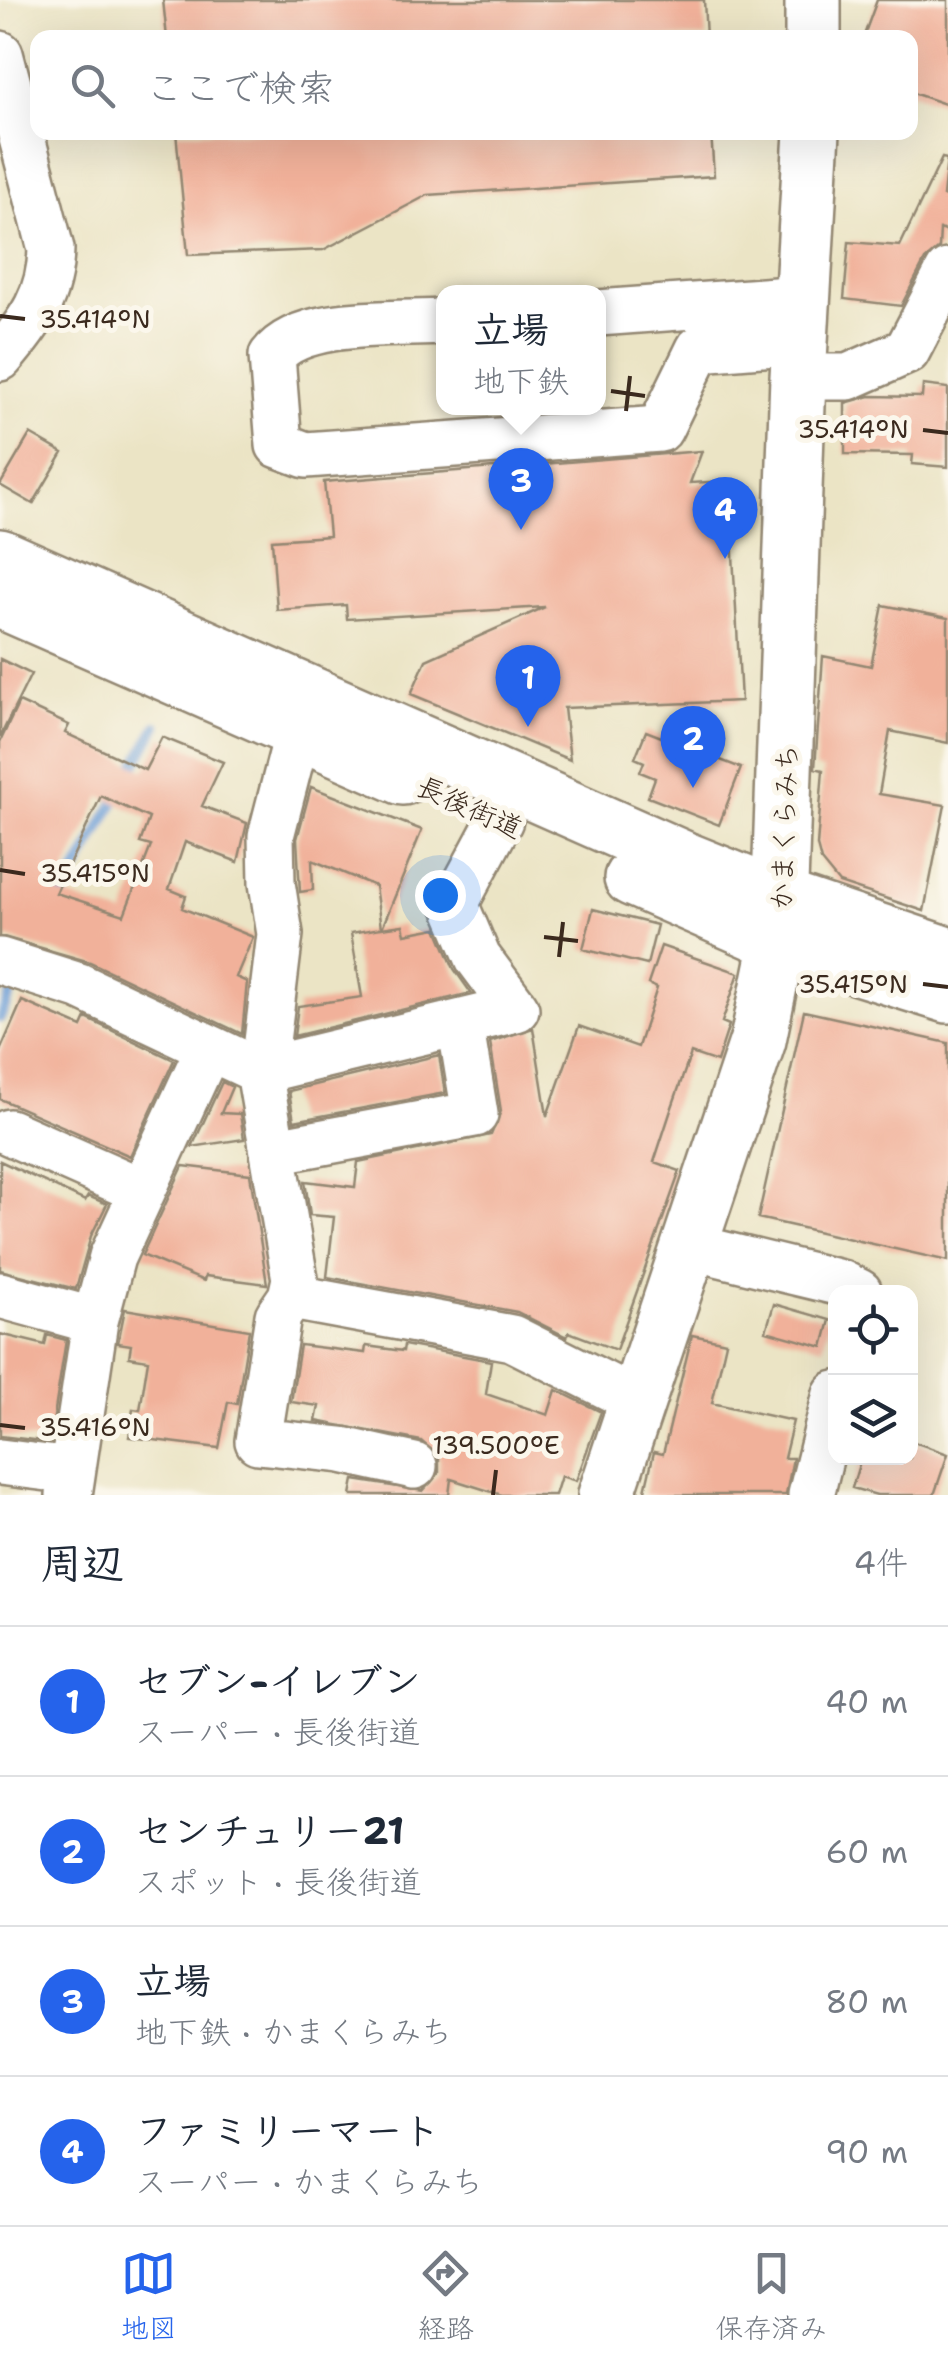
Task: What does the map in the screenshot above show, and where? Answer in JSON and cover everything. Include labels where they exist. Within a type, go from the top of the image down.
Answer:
[{"type":"main road","points":[[813,0],[813,30]]},
{"type":"main road","name":"かまくらみち","points":[[606,1495],[758,1040],[780,921],[800,339],[812,140]]},
{"type":"main road","name":"長後街道","points":[[0,556],[683,859],[780,921],[948,955]]},
{"type":"main road","name":"長後街道","points":[[0,600],[500,820],[780,921],[948,995]]},
{"type":"street","points":[[0,54],[20,211],[51,249],[50,282],[22,333],[0,358]]},
{"type":"street","points":[[606,313],[800,339],[848,377],[907,351],[948,272]]},
{"type":"street","points":[[436,323],[307,331],[280,346],[272,356],[279,445],[306,455],[660,429],[699,349],[800,339]]},
{"type":"street","points":[[298,731],[272,836],[272,883],[280,934],[265,1058],[259,1071],[276,1151],[295,1279],[291,1297],[278,1316],[258,1441],[342,1450],[414,1466]]},
{"type":"street","points":[[0,960],[79,986],[259,1071],[516,1009],[478,958],[456,904],[500,820]]},
{"type":"street","points":[[276,1151],[474,1114],[460,1024]]},
{"type":"street","points":[[0,1462],[71,1483],[95,1321],[112,1257],[208,1049]]},
{"type":"street","points":[[9,1132],[142,1191]]},
{"type":"street","points":[[688,1246],[845,1285]]},
{"type":"street","points":[[0,1296],[95,1321]]},
{"type":"street","points":[[291,1297],[512,1338],[636,1400]]},
{"type":"street","points":[[811,1495],[828,1426]]},
{"type":"building","points":[[163,0],[704,0],[706,30],[166,30]]},
{"type":"building","points":[[877,0],[948,0],[948,105],[918,95],[918,30],[866,30]]},
{"type":"building","points":[[177,140],[712,140],[714,176],[428,195],[323,250],[188,255]]},
{"type":"building","points":[[942,158],[947,159],[943,196],[948,198],[948,232],[940,229],[939,248],[925,260],[901,306],[844,299],[849,242],[900,246]]},
{"type":"building","points":[[923,385],[948,388],[948,467],[912,464],[913,455],[845,454],[845,403],[870,396],[922,397]]},
{"type":"building","points":[[30,434],[63,453],[33,504],[0,485]]},
{"type":"building","points":[[702,451],[690,483],[729,481],[741,701],[564,708],[570,760],[411,694],[426,660],[545,607],[347,619],[346,605],[277,610],[272,540],[329,536],[324,482]]},
{"type":"building","points":[[883,605],[948,618],[948,743],[890,731],[879,794],[945,805],[924,911],[839,883],[821,861],[817,846],[823,770],[815,768],[823,656],[871,666]]},
{"type":"building","points":[[0,659],[31,674],[0,737]]},
{"type":"building","points":[[19,702],[69,725],[65,733],[145,770],[162,737],[223,762],[202,806],[247,823],[238,862],[185,842],[169,889],[186,896],[182,908],[253,937],[236,977],[247,982],[242,1034],[90,962],[0,936],[0,742]],"holes":[[[101,796],[149,818],[140,843],[151,846],[124,915],[56,893]]]},
{"type":"building","points":[[646,731],[741,768],[719,825],[648,797],[655,778],[640,772],[644,762],[635,758]]},
{"type":"building","points":[[311,787],[422,830],[382,928],[403,925],[405,934],[437,928],[454,969],[471,993],[294,1036],[298,1006],[362,997],[351,933],[381,928],[375,886],[312,860],[313,890],[300,892],[297,839]]},
{"type":"building","points":[[593,909],[657,925],[647,965],[583,949]]},
{"type":"building","points":[[661,946],[739,973],[722,1022],[729,1025],[717,1062],[691,1053],[654,1162],[680,1171],[616,1350],[569,1332],[567,1337],[517,1312],[327,1277],[334,1217],[310,1215],[305,1181],[355,1187],[358,1162],[491,1135],[501,1111],[490,1042],[533,1028],[547,1116],[579,1026],[638,1047],[657,988],[648,984]]},
{"type":"building","points":[[22,1001],[82,1027],[86,1018],[174,1060],[130,1156],[0,1099],[0,1051]]},
{"type":"building","points":[[804,1011],[948,1043],[948,1261],[758,1218]]},
{"type":"building","points":[[439,1055],[445,1093],[294,1121],[289,1091]]},
{"type":"building","points":[[222,1082],[232,1087],[221,1113],[240,1114],[244,1139],[192,1147]]},
{"type":"building","points":[[0,1161],[85,1201],[88,1196],[107,1204],[91,1236],[76,1289],[0,1270]]},
{"type":"building","points":[[183,1166],[250,1174],[267,1284],[205,1276],[204,1281],[142,1255]]},
{"type":"building","points":[[774,1304],[828,1319],[823,1347],[766,1331]]},
{"type":"building","points":[[125,1309],[249,1330],[237,1404],[228,1402],[219,1448],[129,1437],[133,1409],[140,1410],[148,1360],[129,1357],[131,1345],[118,1343]]},
{"type":"building","points":[[0,1334],[45,1345],[47,1335],[66,1340],[50,1442],[0,1436]]},
{"type":"building","points":[[692,1335],[726,1342],[712,1403],[793,1421],[784,1458],[793,1458],[786,1495],[644,1495],[654,1452],[663,1454]]},
{"type":"building","points":[[300,1345],[365,1353],[366,1346],[403,1351],[404,1345],[491,1361],[486,1394],[548,1415],[556,1390],[601,1412],[576,1481],[561,1476],[555,1495],[502,1495],[451,1479],[449,1495],[351,1495],[354,1480],[423,1491],[439,1473],[439,1457],[421,1441],[316,1421],[319,1406],[291,1402]]},
{"type":"building","points":[[918,1443],[948,1454],[934,1495],[877,1495],[852,1488],[859,1465],[918,1465]]},
{"type":"waterway","points":[[130,775],[157,726]]},
{"type":"waterway","points":[[57,906],[119,794]]},
{"type":"waterway","points":[[0,1018],[18,978]]},
{"type":"place","name":"立場","points":[[521,530]]},
{"type":"place","name":"ファミリーマート","points":[[725,559]]},
{"type":"place","name":"セブン-イレブン","points":[[528,727]]},
{"type":"place","name":"センチュリー21","points":[[693,788]]}]
